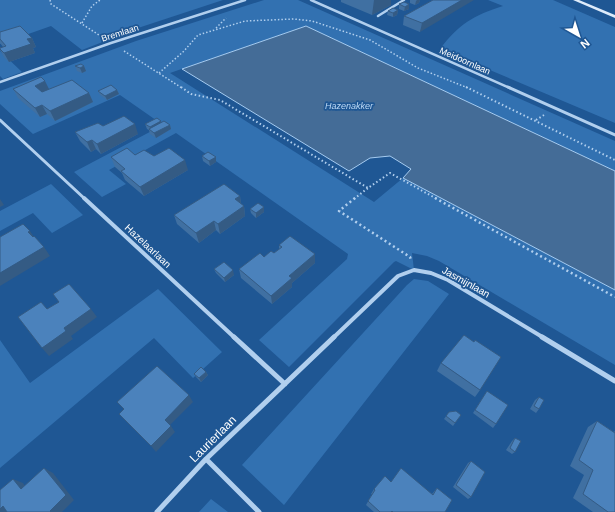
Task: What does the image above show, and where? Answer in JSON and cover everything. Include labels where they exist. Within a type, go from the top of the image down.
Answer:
[{"type":"main road","points":[[575,0],[615,17]]},
{"type":"street","name":"Bremlaan","points":[[0,82],[111,43],[245,0]]},
{"type":"street","name":"Meidoornlaan","points":[[311,0],[615,135]]},
{"type":"street","points":[[378,16],[404,0]]},
{"type":"street","name":"Hazelaarlaan","points":[[0,120],[284,384]]},
{"type":"street","points":[[284,384],[398,276],[414,270]]},
{"type":"street","name":"Jasmijnlaan","points":[[414,270],[431,273],[448,280],[615,381]]},
{"type":"street","name":"Laurierlaan","points":[[157,512],[206,459],[284,384]]},
{"type":"street","points":[[206,459],[259,512]]},
{"type":"path","points":[[82,23],[92,6],[100,0]]},
{"type":"path","points":[[368,188],[220,100],[191,94],[159,73],[184,51],[198,35],[245,20],[294,19],[312,21],[370,40],[418,68],[482,94],[615,160]]},
{"type":"path","points":[[414,270],[410,257],[339,210],[390,173],[615,297]]},
{"type":"shaded area","points":[[0,0],[223,0],[141,27],[82,50],[51,26],[0,44]]},
{"type":"shaded area","points":[[264,0],[298,0],[615,141],[615,171],[306,26],[170,73],[374,202],[403,178],[615,290],[615,365],[439,261],[427,256],[412,253],[414,270],[396,261],[394,262],[289,367],[259,340],[347,259],[348,254],[176,133],[109,170],[126,184],[102,197],[74,172],[163,125],[120,95],[33,134],[0,104],[0,91],[136,41]]},
{"type":"shaded area","points":[[488,0],[553,0],[615,27],[615,123],[440,49],[454,33],[475,17],[503,6]]},
{"type":"shaded area","points":[[0,51],[22,72],[3,79],[0,76]]},
{"type":"shaded area","points":[[51,184],[83,215],[52,233],[33,213],[0,231],[0,211]]},
{"type":"shaded area","points":[[414,279],[428,281],[449,294],[284,505],[242,465]]},
{"type":"shaded area","points":[[158,289],[222,352],[193,378],[154,338],[0,468],[0,340],[30,383]]},
{"type":"shaded area","points":[[211,499],[228,512],[199,512]]},
{"type":"water","name":"Hazenakker","points":[[306,26],[615,171],[615,290],[403,178],[411,169],[390,156],[370,158],[349,171],[182,69]]},
{"type":"building","points":[[433,0],[462,0],[422,23],[404,16]]},
{"type":"building","points":[[404,2],[409,4],[405,7],[399,4]]},
{"type":"building","points":[[393,8],[398,10],[393,13],[388,11]]},
{"type":"building","points":[[20,26],[32,38],[27,39],[31,44],[4,53],[0,48],[6,46],[0,39],[0,32]]},
{"type":"building","points":[[81,64],[84,66],[80,68],[75,66]]},
{"type":"building","points":[[41,77],[45,81],[35,86],[42,92],[72,80],[89,93],[50,111],[42,105],[35,108],[13,89]]},
{"type":"building","points":[[111,85],[117,90],[105,96],[98,91]]},
{"type":"building","points":[[124,116],[135,124],[97,144],[92,140],[87,142],[75,132],[98,123],[103,126]]},
{"type":"building","points":[[157,118],[161,121],[150,127],[145,124]]},
{"type":"building","points":[[164,121],[170,125],[154,133],[149,129]]},
{"type":"building","points":[[127,148],[135,155],[144,150],[154,156],[169,148],[185,160],[140,187],[121,171],[125,169],[111,157]]},
{"type":"building","points":[[208,152],[216,157],[209,161],[202,156]]},
{"type":"building","points":[[224,184],[240,196],[235,199],[244,206],[218,224],[214,221],[196,233],[174,215]]},
{"type":"building","points":[[258,203],[264,207],[256,213],[250,209]]},
{"type":"building","points":[[23,224],[30,231],[28,232],[44,247],[0,273],[0,237]]},
{"type":"building","points":[[290,236],[315,254],[289,276],[292,278],[271,296],[239,269],[260,253],[264,257],[271,251],[274,253],[282,247],[279,245]]},
{"type":"building","points":[[224,262],[233,270],[224,278],[214,269]]},
{"type":"building","points":[[69,284],[91,309],[64,328],[66,331],[42,348],[18,317],[41,302],[47,309],[59,302],[53,294]]},
{"type":"building","points":[[464,335],[474,342],[475,340],[501,357],[480,390],[441,363]]},
{"type":"building","points":[[157,366],[189,395],[165,420],[171,426],[151,446],[119,414],[124,409],[117,402]]},
{"type":"building","points":[[201,367],[206,372],[199,378],[194,374]]},
{"type":"building","points":[[487,391],[508,405],[496,424],[475,410]]},
{"type":"building","points":[[539,397],[544,400],[539,409],[534,406]]},
{"type":"building","points":[[456,411],[461,415],[455,423],[446,416],[449,412]]},
{"type":"building","points":[[597,421],[615,433],[615,512],[608,512],[583,494],[593,470],[579,460]]},
{"type":"building","points":[[515,438],[521,441],[515,452],[510,448]]},
{"type":"building","points":[[471,461],[485,472],[471,497],[456,485]]},
{"type":"building","points":[[44,468],[66,495],[50,511],[51,512],[7,512],[3,506],[0,509],[0,490],[13,479],[21,489]]},
{"type":"building","points":[[401,468],[433,495],[437,488],[452,500],[445,512],[380,512],[368,501],[375,490],[374,489],[385,476],[391,482]]}]
